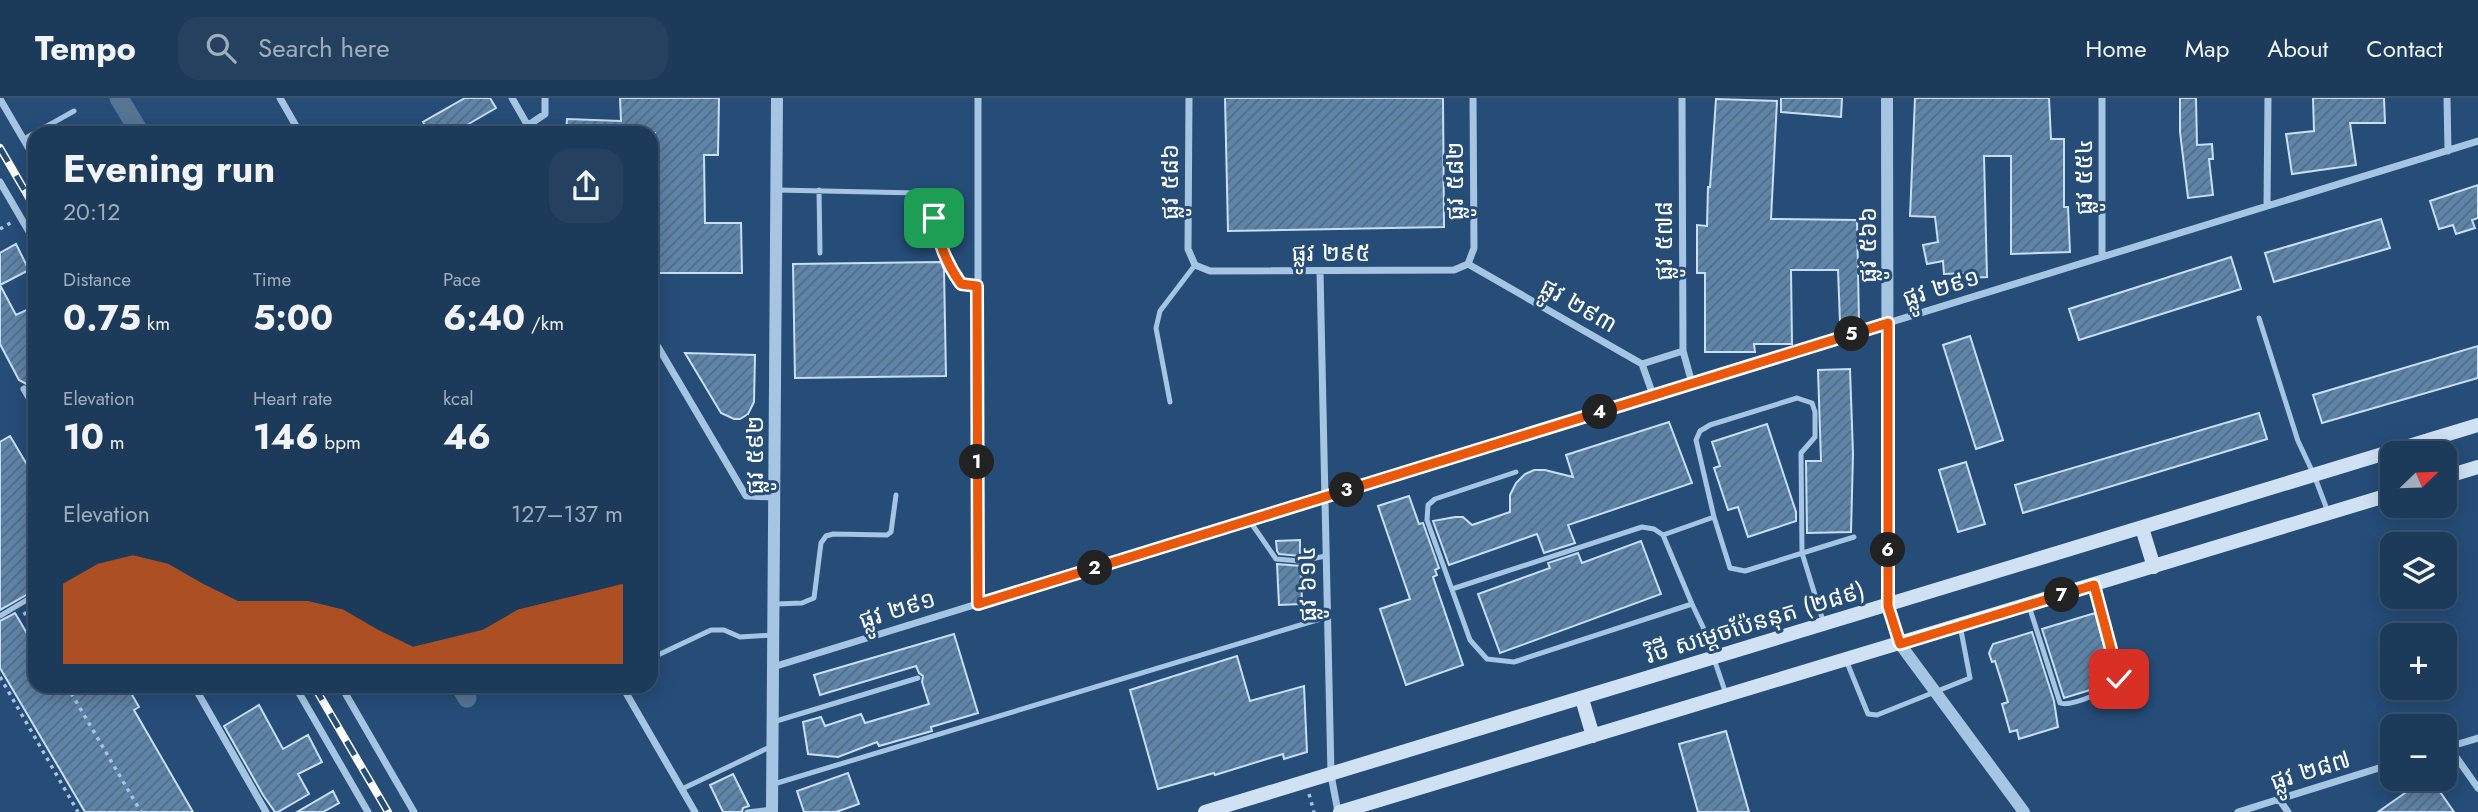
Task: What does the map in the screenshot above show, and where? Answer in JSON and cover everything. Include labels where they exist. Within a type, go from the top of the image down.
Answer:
[{"type":"main road","name":"វិថី សម្តេចប៉ែននុត (២៨៩)","points":[[1205,812],[2478,425]]},
{"type":"main road","points":[[2457,473],[2478,467]]},
{"type":"main road","points":[[1339,812],[2380,498]]},
{"type":"main road","points":[[2142,528],[2154,567]]},
{"type":"main road","points":[[1582,699],[1593,736]]},
{"type":"street","points":[[280,98],[296,126]]},
{"type":"street","points":[[512,98],[528,126]]},
{"type":"street","points":[[533,126],[545,114],[545,98]]},
{"type":"street","name":"ផ្លូវ ៥៩២","points":[[772,810],[777,98]]},
{"type":"street","points":[[978,98],[978,604]]},
{"type":"street","name":"ផ្លូវ ៥៨៦","points":[[1189,98],[1188,249],[1195,265]]},
{"type":"street","name":"ផ្លូវ ៥៨២","points":[[1468,264],[1474,248],[1473,98]]},
{"type":"street","name":"ផ្លូវ ៥៧៨","points":[[1682,98],[1683,351],[1692,383]]},
{"type":"street","name":"ផ្លូវ ៥៦៦","points":[[1887,98],[1888,606],[1900,644],[2024,812]]},
{"type":"street","name":"ផ្លូវ ៥៥៤","points":[[2102,98],[2102,257]]},
{"type":"street","points":[[2267,206],[2268,98]]},
{"type":"street","points":[[2447,98],[2448,151]]},
{"type":"street","points":[[0,99],[28,147]]},
{"type":"street","name":"ផ្លូវ ២៩១","points":[[773,667],[2478,141]]},
{"type":"street","points":[[0,182],[28,230]]},
{"type":"street","name":"ផ្លូវ ២៩៥","points":[[1195,265],[1210,271],[1320,271],[1454,270],[1468,264]]},
{"type":"street","name":"ផ្លូវ ២៩៣","points":[[1468,264],[1643,364]]},
{"type":"street","name":"ផ្លូវ ៦១៤","points":[[1320,271],[1331,775],[1339,812]]},
{"type":"street","points":[[658,347],[746,496],[774,497]]},
{"type":"street","points":[[1653,395],[1643,364],[1683,351]]},
{"type":"street","points":[[24,389],[28,396]]},
{"type":"street","points":[[198,693],[267,812]]},
{"type":"street","points":[[299,693],[368,812]]},
{"type":"street","points":[[345,693],[414,812]]},
{"type":"street","points":[[626,693],[695,812]]},
{"type":"street","points":[[2457,745],[2478,738]]},
{"type":"street","points":[[2457,761],[2478,788]]},
{"type":"street","name":"ផ្លូវ ២៨៧","points":[[2238,812],[2380,768]]},
{"type":"street","points":[[2279,799],[2288,812]]},
{"type":"lane","points":[[47,126],[74,111]]},
{"type":"lane","points":[[23,139],[28,136]]},
{"type":"lane","points":[[777,190],[918,194],[927,202],[948,266],[961,284],[977,286]]},
{"type":"lane","points":[[819,190],[820,253]]},
{"type":"lane","points":[[1170,402],[1156,328],[1157,317],[1195,265]]},
{"type":"lane","points":[[2259,318],[2298,441],[2329,513]]},
{"type":"lane","points":[[1824,625],[1802,553],[1801,453],[1815,438],[1815,412],[1812,403],[1797,398],[1710,425],[1700,431],[1696,440],[1714,517],[1730,568],[1745,571],[1802,553],[1854,537]]},
{"type":"lane","points":[[1516,472],[1435,499],[1428,505],[1427,520],[1470,640],[1487,659],[1514,662],[1692,604]]},
{"type":"lane","points":[[774,604],[802,603],[814,598],[821,543],[826,536],[887,535],[891,532],[896,495]]},
{"type":"lane","points":[[1663,535],[1714,517]]},
{"type":"lane","points":[[1249,520],[1276,559],[1300,561],[1326,555]]},
{"type":"lane","points":[[1452,589],[1642,527],[1654,529],[1663,535],[1715,658],[1727,696]]},
{"type":"lane","points":[[2028,605],[2060,703],[2069,704],[2113,687],[2119,679],[2094,585]]},
{"type":"lane","points":[[0,616],[28,599]]},
{"type":"lane","points":[[772,784],[1327,617]]},
{"type":"lane","points":[[1846,660],[1868,714],[1877,715],[1970,678],[1960,625]]},
{"type":"lane","points":[[660,654],[711,630],[724,630],[740,637],[774,635]]},
{"type":"lane","points":[[773,722],[918,678]]},
{"type":"lane","points":[[682,789],[773,745]]},
{"type":"lane","points":[[747,812],[772,810]]},
{"type":"path","points":[[19,604],[28,619]]},
{"type":"path","points":[[0,677],[78,812]]},
{"type":"path","points":[[71,693],[141,812]]},
{"type":"building","points":[[465,98],[490,98],[496,108],[465,126],[425,126],[423,122]]},
{"type":"building","points":[[620,98],[719,98],[718,155],[704,155],[705,223],[741,223],[742,273],[658,273],[658,126],[566,126],[567,119],[621,121]]},
{"type":"building","points":[[1225,98],[1443,98],[1444,227],[1228,231]]},
{"type":"building","points":[[1781,98],[1842,98],[1841,117],[1781,112]]},
{"type":"building","points":[[1915,98],[2049,98],[2051,139],[2064,139],[2064,207],[2068,207],[2070,252],[2011,254],[2011,156],[1984,156],[1987,277],[1969,278],[1969,273],[1944,274],[1943,261],[1927,264],[1923,245],[1938,242],[1935,217],[1910,216]]},
{"type":"building","points":[[2180,98],[2196,98],[2197,145],[2212,144],[2213,159],[2209,159],[2213,195],[2188,198],[2180,132]]},
{"type":"building","points":[[2313,98],[2384,98],[2385,123],[2350,123],[2356,165],[2292,174],[2286,134],[2314,131]]},
{"type":"building","points":[[1716,99],[1777,101],[1771,219],[1857,220],[1859,322],[1840,322],[1838,270],[1791,270],[1792,344],[1754,344],[1755,352],[1705,352],[1705,273],[1697,273],[1697,225],[1707,226]]},
{"type":"building","points":[[2478,185],[2478,218],[2472,220],[2475,228],[2456,234],[2453,225],[2439,229],[2430,201]]},
{"type":"building","points":[[2381,219],[2390,248],[2274,282],[2265,253]]},
{"type":"building","points":[[16,244],[28,271],[0,285],[0,253]]},
{"type":"building","points":[[2231,257],[2241,289],[2079,340],[2069,309]]},
{"type":"building","points":[[941,262],[944,270],[946,376],[795,378],[793,264]]},
{"type":"building","points":[[0,285],[16,315],[28,309],[28,385],[19,380],[0,344]]},
{"type":"building","points":[[1970,336],[2003,440],[1976,449],[1943,345]]},
{"type":"building","points":[[2478,346],[2478,378],[2322,423],[2313,395]]},
{"type":"building","points":[[685,353],[755,355],[754,402],[748,414],[734,419],[721,413]]},
{"type":"building","points":[[1850,369],[1853,454],[1851,532],[1807,533],[1806,461],[1821,461],[1818,370]]},
{"type":"building","points":[[2259,413],[2267,439],[2023,513],[2015,485]]},
{"type":"building","points":[[1669,422],[1692,483],[1568,525],[1575,543],[1544,553],[1537,534],[1449,565],[1433,521],[1463,517],[1472,525],[1510,512],[1510,495],[1525,474],[1534,470],[1545,470],[1573,477],[1566,455]]},
{"type":"building","points":[[1767,424],[1796,512],[1796,521],[1748,537],[1738,507],[1728,510],[1714,468],[1720,466],[1712,442]]},
{"type":"building","points":[[10,436],[28,466],[28,594],[0,610],[0,442]]},
{"type":"building","points":[[1966,462],[1985,524],[1958,532],[1939,470]]},
{"type":"building","points":[[1409,496],[1419,524],[1423,523],[1439,568],[1435,570],[1437,575],[1433,577],[1463,665],[1406,685],[1380,609],[1410,599],[1378,506]]},
{"type":"building","points":[[1300,540],[1300,556],[1279,554],[1277,551],[1276,541]]},
{"type":"building","points":[[1641,541],[1661,594],[1500,653],[1478,594],[1550,568],[1548,563],[1578,553],[1582,563]]},
{"type":"building","points":[[1277,564],[1301,566],[1302,604],[1279,605]]},
{"type":"building","points":[[15,613],[28,635],[28,693],[131,693],[139,707],[134,710],[193,812],[85,812],[0,668],[0,621]]},
{"type":"building","points":[[2095,613],[2113,678],[2100,687],[2064,698],[2042,629]]},
{"type":"building","points":[[2032,632],[2054,701],[2058,727],[2019,739],[2017,730],[2010,732],[2002,704],[2008,702],[1995,661],[1992,662],[1989,653],[1993,644]]},
{"type":"building","points":[[954,634],[978,713],[931,727],[932,731],[879,746],[877,742],[838,757],[808,754],[803,722],[821,717],[825,726],[861,714],[865,723],[929,704],[922,682],[923,676],[916,666],[820,695],[814,675]]},
{"type":"building","points":[[1237,656],[1250,701],[1304,686],[1307,752],[1284,759],[1283,754],[1158,789],[1130,690]]},
{"type":"building","points":[[259,705],[283,749],[308,735],[322,762],[298,774],[309,794],[278,812],[275,812],[263,795],[224,726]]},
{"type":"building","points":[[1726,731],[1749,812],[1698,812],[1679,744]]},
{"type":"building","points":[[848,773],[859,804],[836,812],[804,812],[797,791]]},
{"type":"building","points":[[733,774],[749,806],[743,808],[742,812],[723,812],[710,785]]},
{"type":"building","points":[[333,791],[339,803],[323,812],[297,812]]},
{"type":"building","points":[[2408,791],[2439,791],[2454,812],[2378,812]]},
{"type":"waterway","points":[[119,98],[136,126]]},
{"type":"waterway","points":[[464,693],[467,698]]},
{"type":"railway","points":[[0,148],[28,196]]},
{"type":"railway","points":[[318,693],[388,812]]},
{"type":"route","points":[[934,218],[939,243],[948,266],[961,284],[977,286],[978,604],[1888,323],[1888,606],[1900,644],[2094,585],[2119,679]]}]
